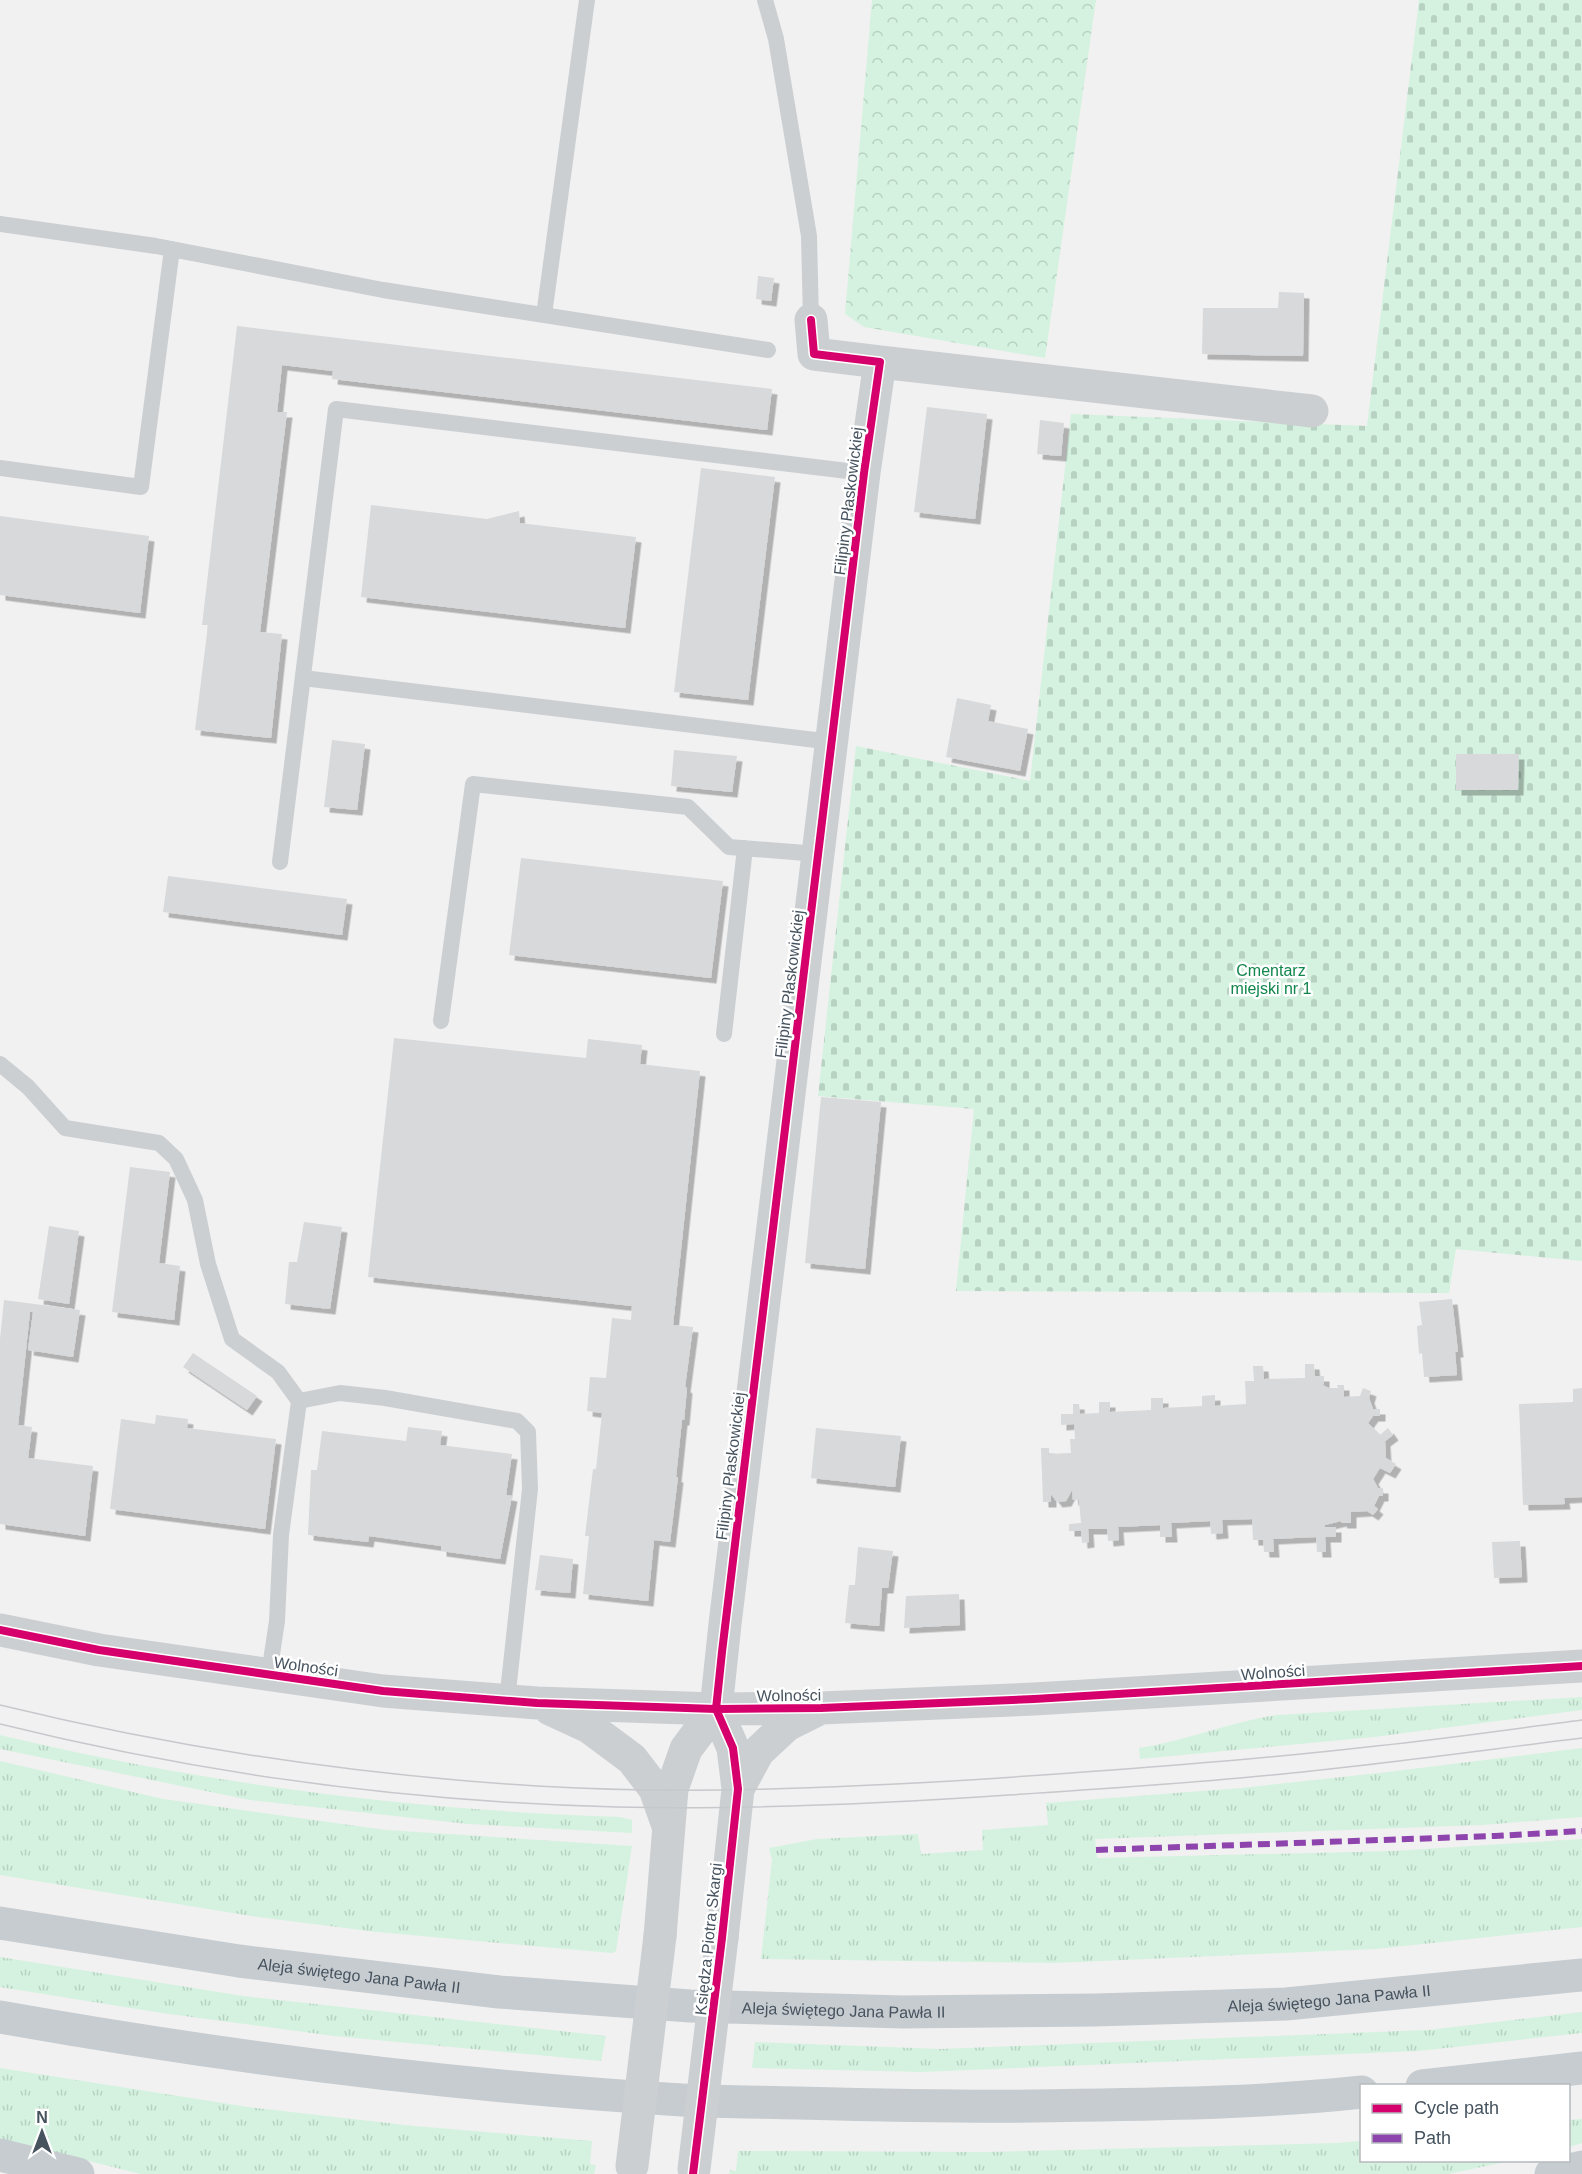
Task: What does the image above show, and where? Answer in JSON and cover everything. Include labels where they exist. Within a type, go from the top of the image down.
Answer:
[{"type":"main road","name":"Aleja świętego Jana Pawła II","points":[[0,1923],[239,1961],[488,1991],[702,2006],[903,2012],[1096,2010],[1286,2004],[1582,1975]]},
{"type":"main road","points":[[0,2016],[119,2038],[299,2063],[512,2087],[685,2100],[941,2107],[1120,2105],[1314,2097],[1360,2092]]},
{"type":"main road","points":[[1431,2084],[1582,2068]]},
{"type":"main road","points":[[0,2155],[78,2174]]},
{"type":"main road","points":[[1551,2174],[1582,2167]]},
{"type":"street","points":[[811,320],[814,354],[1312,411]]},
{"type":"street","name":"Filipiny Płaskowickiej","points":[[716,1709],[864,473],[880,362]]},
{"type":"street","name":"Wolności","points":[[0,1630],[99,1650],[383,1691],[522,1702],[716,1709],[821,1708],[1152,1693],[1582,1666]]},
{"type":"street","points":[[522,1702],[589,1727],[632,1759],[655,1789],[670,1834]]},
{"type":"street","points":[[738,1789],[758,1752],[787,1725],[821,1708]]},
{"type":"street","points":[[631,2170],[660,1936],[672,1789],[686,1749],[716,1709]]},
{"type":"street","name":"Księdza Piotra Skargi","points":[[693,2171],[738,1789],[733,1748],[716,1709]]},
{"type":"lane","points":[[544,315],[587,0]]},
{"type":"lane","points":[[765,0],[776,39],[809,236],[811,320]]},
{"type":"lane","points":[[0,224],[172,249],[382,290],[768,350]]},
{"type":"lane","points":[[0,468],[141,487],[172,249]]},
{"type":"lane","points":[[280,862],[336,409],[864,473]]},
{"type":"lane","points":[[303,678],[832,742]]},
{"type":"lane","points":[[441,1021],[473,784],[688,807],[729,846],[818,854]]},
{"type":"lane","points":[[724,1034],[745,848]]},
{"type":"lane","points":[[0,1065],[28,1086],[66,1128],[159,1143],[176,1159],[195,1200],[208,1264],[232,1339],[278,1372],[299,1401],[281,1535],[277,1621],[269,1674]]},
{"type":"lane","points":[[299,1401],[340,1393],[385,1398],[517,1421],[528,1432],[530,1490],[522,1702]]},
{"type":"green space","points":[[872,0],[1096,0],[1045,358],[864,327],[845,314]]},
{"type":"green space","name":"Cmentarz miejski nr 1","points":[[1419,0],[1582,0],[1582,1261],[1456,1249],[1449,1293],[956,1291],[974,1109],[818,1096],[856,746],[1030,781],[1071,414],[1367,426]]},
{"type":"green space","points":[[1582,1697],[1582,1710],[1374,1737],[1140,1759],[1139,1748],[1277,1715]]},
{"type":"green space","points":[[0,1735],[154,1768],[308,1792],[464,1808],[620,1817],[632,1820],[632,1833],[468,1824],[250,1800],[0,1749]]},
{"type":"green space","points":[[1582,1748],[1582,1817],[1482,1825],[1095,1839],[1097,1858],[1393,1851],[1582,1839],[1582,1927],[1376,1949],[1055,1963],[761,1959],[772,1860],[769,1848],[817,1839],[918,1834],[921,1854],[983,1850],[982,1830],[1048,1825],[1046,1803],[1241,1788]]},
{"type":"green space","points":[[0,1761],[163,1799],[386,1830],[632,1846],[616,1951],[612,1953],[377,1932],[251,1916],[0,1875]]},
{"type":"green space","points":[[0,1957],[243,1996],[606,2036],[601,2061],[334,2036],[162,2013],[0,1987]]},
{"type":"green space","points":[[1582,2012],[1582,2033],[1418,2051],[922,2072],[752,2068],[755,2042],[940,2049],[1428,2030]]},
{"type":"green space","points":[[0,2068],[248,2107],[414,2126],[592,2141],[590,2164],[596,2165],[594,2174],[141,2174],[0,2139]]},
{"type":"green space","points":[[1582,2119],[1582,2143],[1570,2147],[1570,2120]]},
{"type":"green space","points":[[1360,2141],[1360,2162],[1505,2162],[1448,2174],[729,2174],[730,2170],[736,2171],[738,2151],[986,2152]]},
{"type":"building","points":[[758,276],[774,278],[771,301],[756,299]]},
{"type":"building","points":[[1279,292],[1304,293],[1303,356],[1202,354],[1203,308],[1278,308]]},
{"type":"building","points":[[237,326],[772,389],[767,430],[332,379],[333,371],[282,365],[277,412],[287,412],[260,632],[282,634],[271,738],[195,730],[208,625],[202,625]]},
{"type":"building","points":[[927,407],[987,414],[975,519],[914,512]]},
{"type":"building","points":[[1040,420],[1064,423],[1061,456],[1037,454]]},
{"type":"building","points":[[701,468],[775,477],[748,700],[674,692]]},
{"type":"building","points":[[371,505],[487,519],[519,511],[520,523],[636,537],[625,628],[361,597]]},
{"type":"building","points":[[0,516],[149,536],[140,613],[0,595]]},
{"type":"building","points":[[957,698],[991,705],[988,721],[1028,729],[1020,771],[946,757]]},
{"type":"building","points":[[332,740],[365,744],[357,810],[324,807]]},
{"type":"building","points":[[674,750],[737,756],[732,792],[671,786]]},
{"type":"building","points":[[1456,754],[1519,754],[1518,790],[1456,790]]},
{"type":"building","points":[[521,858],[723,881],[711,978],[509,955]]},
{"type":"building","points":[[168,876],[347,899],[342,935],[163,912]]},
{"type":"building","points":[[394,1038],[586,1058],[588,1039],[642,1045],[640,1064],[700,1071],[673,1325],[693,1327],[685,1387],[687,1388],[684,1420],[682,1420],[670,1542],[654,1540],[648,1601],[583,1594],[589,1536],[585,1536],[602,1413],[587,1411],[590,1377],[606,1378],[612,1318],[631,1320],[632,1306],[368,1277]]},
{"type":"building","points":[[821,1097],[881,1102],[865,1269],[805,1263]]},
{"type":"building","points":[[130,1167],[170,1172],[159,1263],[180,1266],[174,1320],[112,1312]]},
{"type":"building","points":[[304,1222],[342,1227],[330,1309],[285,1304],[289,1262],[297,1262]]},
{"type":"building","points":[[49,1226],[79,1231],[69,1304],[38,1299]]},
{"type":"building","points":[[1452,1299],[1458,1352],[1455,1352],[1457,1375],[1424,1377],[1422,1353],[1419,1354],[1417,1326],[1422,1325],[1419,1302]]},
{"type":"building","points":[[4,1300],[80,1310],[73,1357],[28,1350],[33,1312],[30,1312],[18,1425],[32,1427],[28,1458],[93,1466],[85,1536],[0,1524],[0,1339]]},
{"type":"building","points":[[193,1353],[257,1396],[247,1410],[183,1367]]},
{"type":"building","points":[[1305,1364],[1314,1364],[1315,1376],[1324,1376],[1322,1385],[1338,1388],[1337,1385],[1344,1385],[1344,1397],[1360,1396],[1363,1388],[1371,1391],[1369,1398],[1373,1409],[1380,1409],[1380,1416],[1373,1416],[1368,1423],[1380,1435],[1388,1428],[1393,1435],[1385,1441],[1386,1458],[1396,1464],[1390,1473],[1380,1468],[1373,1479],[1378,1488],[1383,1488],[1383,1496],[1379,1496],[1374,1506],[1378,1509],[1373,1515],[1367,1511],[1351,1512],[1351,1523],[1341,1521],[1325,1525],[1325,1527],[1336,1527],[1336,1537],[1325,1537],[1326,1552],[1317,1552],[1316,1537],[1273,1539],[1274,1552],[1264,1552],[1263,1540],[1253,1540],[1252,1519],[1222,1520],[1223,1533],[1211,1534],[1210,1521],[1171,1523],[1172,1537],[1160,1537],[1160,1525],[1118,1527],[1119,1540],[1108,1541],[1107,1529],[1088,1529],[1089,1542],[1082,1543],[1081,1531],[1069,1531],[1069,1524],[1081,1523],[1079,1500],[1073,1500],[1072,1490],[1066,1501],[1057,1502],[1051,1494],[1051,1502],[1043,1502],[1041,1448],[1049,1448],[1049,1454],[1071,1453],[1070,1439],[1075,1439],[1074,1424],[1061,1425],[1061,1414],[1073,1414],[1073,1404],[1079,1404],[1080,1414],[1099,1413],[1099,1402],[1110,1402],[1110,1412],[1151,1410],[1151,1398],[1163,1398],[1163,1408],[1202,1406],[1202,1396],[1215,1395],[1215,1406],[1246,1404],[1245,1381],[1254,1381],[1253,1366],[1263,1366],[1264,1379],[1305,1378]]},
{"type":"building","points":[[1582,1388],[1582,1497],[1564,1498],[1565,1504],[1523,1505],[1519,1404],[1573,1402],[1573,1389]]},
{"type":"building","points":[[156,1415],[188,1419],[187,1428],[276,1439],[265,1529],[110,1509],[121,1419],[155,1424]]},
{"type":"building","points":[[408,1427],[442,1431],[440,1445],[512,1454],[506,1495],[512,1496],[500,1559],[441,1551],[441,1546],[369,1536],[368,1542],[308,1535],[311,1470],[317,1470],[322,1431],[406,1441]]},
{"type":"building","points":[[816,1428],[901,1436],[895,1487],[811,1478]]},
{"type":"building","points":[[1520,1541],[1522,1577],[1494,1578],[1492,1542]]},
{"type":"building","points":[[858,1547],[893,1551],[888,1588],[882,1588],[879,1626],[845,1623],[849,1585],[855,1585]]},
{"type":"building","points":[[540,1555],[573,1559],[570,1593],[535,1590]]},
{"type":"building","points":[[959,1594],[960,1625],[904,1628],[906,1596]]},
{"type":"tram line","points":[[0,1705],[200,1747],[334,1767],[537,1786],[649,1790],[873,1785],[1132,1769],[1327,1751],[1582,1720]]},
{"type":"tram line","points":[[0,1724],[76,1742],[229,1771],[384,1792],[539,1804],[666,1808],[862,1804],[1153,1785],[1326,1770],[1582,1738]]},
{"type":"marked path","points":[[1096,1850],[1582,1831]]},
{"type":"cycle path","points":[[693,2174],[738,1789],[733,1748],[716,1709],[864,473],[880,362],[814,354],[811,320]]},
{"type":"cycle path","points":[[0,1630],[99,1650],[383,1691],[537,1703],[716,1709],[821,1708],[1034,1699],[1582,1666]]}]
